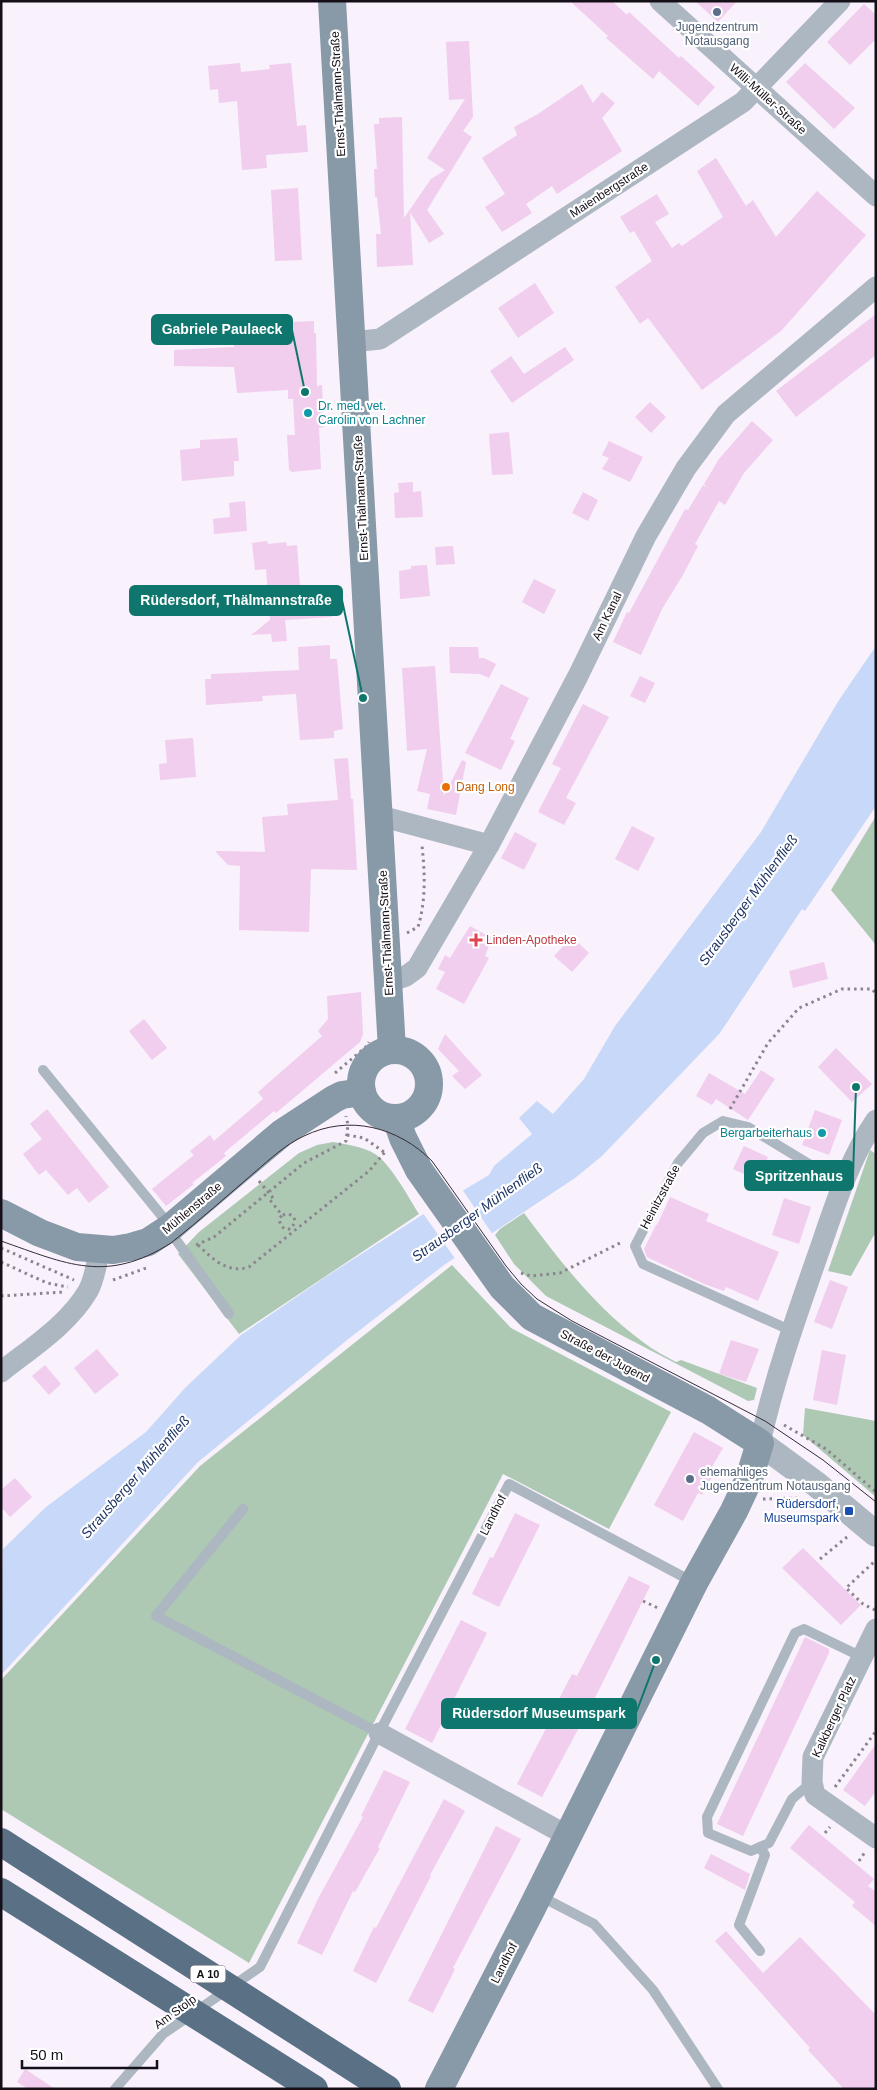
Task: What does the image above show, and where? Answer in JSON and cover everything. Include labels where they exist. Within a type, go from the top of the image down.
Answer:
[{"type":"highway","name":"A 10","points":[[1,1842],[387,2089]]},
{"type":"highway","points":[[1,1892],[314,2089]]},
{"type":"main road","name":"Ernst-Thälmann-Straße","points":[[332,1],[389,982],[381,1044]]},
{"type":"main road","points":[[381,1044],[413,1055],[421,1062],[426,1071],[428,1093],[423,1102],[416,1110],[396,1118],[374,1111],[366,1102],[362,1092],[361,1082],[367,1064],[383,1052],[381,1044]]},
{"type":"main road","name":"Mühlenstraße","points":[[1,1214],[40,1233],[77,1246],[112,1250],[148,1242],[170,1228],[282,1133],[334,1099],[342,1095],[362,1092]]},
{"type":"main road","name":"Straße der Jugend","points":[[396,1118],[416,1163],[504,1274],[532,1317],[708,1410],[760,1443]]},
{"type":"main road","name":"Landhof","points":[[439,2089],[539,1895],[694,1583],[749,1479],[760,1443]]},
{"type":"street","name":"Willi-Müller-Straße","points":[[660,1],[876,196]]},
{"type":"street","name":"Maienbergstraße","points":[[352,342],[380,338],[743,102],[840,1]]},
{"type":"street","name":"Am Kanal","points":[[389,982],[406,976],[417,968],[489,845],[578,676],[646,536],[686,468],[726,414],[876,287]]},
{"type":"street","points":[[380,816],[489,845]]},
{"type":"street","points":[[760,1443],[766,1415],[792,1331],[842,1184],[859,1147],[876,1120]]},
{"type":"street","points":[[1,1372],[63,1322],[85,1295],[91,1285],[100,1250]]},
{"type":"street","name":"Straße der Jugend","points":[[760,1443],[816,1484],[876,1534]]},
{"type":"street","name":"Kalkberger Platz","points":[[812,1782],[813,1757],[876,1629]]},
{"type":"street","points":[[379,1733],[568,1836]]},
{"type":"street","points":[[812,1782],[815,1795],[871,1844]]},
{"type":"lane","points":[[43,1070],[170,1228],[229,1314]]},
{"type":"lane","points":[[723,1121],[748,1127],[842,1184]]},
{"type":"lane","name":"Heinitzstraße","points":[[723,1121],[703,1133],[678,1162],[634,1246],[643,1264],[792,1331]]},
{"type":"lane","name":"Landhof","points":[[260,1967],[379,1733],[510,1484],[694,1583]]},
{"type":"lane","points":[[244,1509],[156,1616],[379,1733]]},
{"type":"lane","points":[[812,1782],[792,1799],[769,1843],[751,1851],[708,1833],[706,1817],[795,1633],[804,1629],[862,1657]]},
{"type":"lane","points":[[760,1847],[765,1855],[739,1925],[760,1951]]},
{"type":"lane","points":[[539,1895],[594,1924],[653,1990],[718,2089]]},
{"type":"lane","name":"Am Stolp","points":[[115,2089],[162,2034],[260,1967]]},
{"type":"path","points":[[404,934],[418,927],[420,919],[425,875],[420,826]]},
{"type":"path","points":[[723,1121],[768,1044],[799,1008],[842,989],[872,989],[876,994]]},
{"type":"path","points":[[333,1075],[367,1046],[381,1044]]},
{"type":"path","points":[[203,1241],[214,1237],[304,1164],[346,1141],[347,1135],[364,1138],[385,1152],[397,1164],[416,1163]]},
{"type":"path","points":[[198,1244],[221,1264],[230,1269],[240,1270],[249,1267],[293,1229],[370,1171],[385,1152]]},
{"type":"path","points":[[258,1180],[273,1198],[270,1200],[282,1215]]},
{"type":"path","points":[[282,1215],[290,1214],[294,1217],[293,1229]]},
{"type":"path","points":[[282,1215],[279,1219],[281,1226],[285,1230],[293,1229]]},
{"type":"path","points":[[504,1274],[531,1276],[560,1273],[640,1233]]},
{"type":"path","points":[[1,1248],[75,1280],[76,1288]]},
{"type":"path","points":[[1,1262],[46,1283],[76,1288]]},
{"type":"path","points":[[1,1296],[50,1294],[76,1288]]},
{"type":"path","points":[[766,1415],[826,1449],[876,1492]]},
{"type":"path","points":[[761,1499],[803,1497]]},
{"type":"path","points":[[820,1559],[849,1535]]},
{"type":"path","points":[[868,1607],[846,1588],[876,1560]]},
{"type":"path","points":[[643,1601],[666,1611]]},
{"type":"path","points":[[824,1802],[876,1731]]},
{"type":"path","points":[[859,1861],[871,1844]]},
{"type":"green space","points":[[876,816],[876,945],[831,890]]},
{"type":"green space","points":[[333,1142],[365,1149],[381,1159],[399,1181],[419,1214],[239,1334],[178,1254],[199,1232],[299,1153],[317,1145]]},
{"type":"green space","points":[[870,1150],[876,1154],[876,1236],[874,1235],[851,1276],[828,1271]]},
{"type":"green space","points":[[524,1213],[593,1298],[626,1328],[651,1348],[676,1362],[681,1360],[757,1388],[754,1400],[748,1401],[546,1296],[514,1264],[495,1235],[500,1229]]},
{"type":"green space","points":[[452,1265],[511,1328],[671,1412],[609,1529],[503,1474],[249,1963],[1,1809],[1,1680],[200,1466]]},
{"type":"green space","points":[[805,1408],[876,1421],[876,1497],[803,1435]]},
{"type":"water","name":"Strausberger Mühlenfließ","points":[[876,646],[876,806],[805,911],[802,909],[720,1033],[602,1156],[575,1178],[444,1265],[347,1340],[198,1462],[1,1675],[3,1549],[46,1507],[146,1432],[185,1388],[241,1335],[324,1278],[422,1215],[489,1175],[494,1166],[532,1134],[519,1118],[537,1101],[553,1114],[584,1079],[615,1026],[761,832],[839,700]]},
{"type":"pier","points":[[462,1189],[493,1235],[456,1260],[422,1212]]},
{"type":"building","points":[[570,1],[612,1],[627,15],[629,12],[679,58],[681,56],[715,87],[698,106],[659,71],[653,79],[606,38],[608,36]]},
{"type":"building","name":"Jugendzentrum Notausgang","points":[[695,1],[737,1],[718,22]]},
{"type":"building","points":[[864,4],[876,15],[876,39],[850,65],[827,42]]},
{"type":"building","points":[[469,41],[473,117],[463,131],[472,137],[427,210],[444,234],[429,243],[410,212],[413,265],[377,267],[376,234],[381,234],[377,197],[375,197],[374,169],[377,169],[374,124],[379,124],[379,118],[402,117],[404,218],[431,179],[445,170],[427,158],[465,99],[449,100],[446,42]]},
{"type":"building","points":[[240,63],[241,72],[270,69],[269,65],[291,63],[297,126],[306,125],[308,152],[266,155],[267,168],[242,170],[237,101],[219,103],[218,89],[210,90],[208,66]]},
{"type":"building","points":[[805,63],[855,108],[834,129],[786,82]]},
{"type":"building","points":[[582,84],[593,103],[602,92],[615,103],[602,118],[622,151],[557,194],[552,186],[526,204],[532,213],[502,232],[485,207],[505,194],[482,158],[517,135],[514,127],[538,114]]},
{"type":"building","points":[[716,158],[746,206],[753,200],[776,237],[817,191],[866,235],[781,331],[702,390],[648,318],[640,324],[615,287],[652,261],[634,231],[630,233],[620,217],[657,194],[669,214],[655,222],[672,248],[679,243],[682,246],[723,217],[697,171]]},
{"type":"building","points":[[298,188],[302,260],[275,261],[271,190]]},
{"type":"building","points":[[535,283],[554,313],[518,338],[498,308]]},
{"type":"building","points":[[876,314],[876,355],[796,417],[776,391]]},
{"type":"building","points":[[314,321],[317,386],[322,385],[324,427],[319,428],[321,469],[292,472],[289,470],[287,435],[295,435],[293,399],[288,399],[288,390],[237,393],[234,367],[174,366],[174,350],[234,347],[234,338],[291,334],[291,322]]},
{"type":"building","points":[[565,347],[574,360],[512,403],[490,371],[511,356],[524,374]]},
{"type":"building","points":[[650,402],[666,417],[651,433],[635,417]]},
{"type":"building","points":[[752,421],[773,440],[744,473],[725,505],[719,501],[695,544],[698,546],[683,575],[662,609],[641,655],[613,642],[627,612],[629,613],[685,509],[688,510],[703,485],[707,488],[704,484],[719,459]]},
{"type":"building","points":[[509,432],[513,474],[492,475],[489,434]]},
{"type":"building","points":[[237,438],[239,461],[234,461],[234,476],[182,481],[180,450],[200,448],[200,440]]},
{"type":"building","points":[[609,441],[643,457],[630,482],[602,469],[609,458],[602,455]]},
{"type":"building","points":[[413,482],[413,492],[421,491],[423,517],[395,518],[394,493],[399,492],[398,483]]},
{"type":"building","points":[[583,492],[598,500],[588,521],[572,513]]},
{"type":"building","points":[[245,501],[247,531],[214,534],[213,519],[230,517],[229,503]]},
{"type":"building","points":[[267,541],[268,544],[286,542],[287,546],[297,545],[300,587],[330,585],[332,617],[285,620],[287,641],[272,642],[271,634],[251,635],[270,620],[266,569],[255,570],[252,543]]},
{"type":"building","points":[[453,546],[455,564],[436,565],[435,547]]},
{"type":"building","points":[[427,565],[430,596],[400,599],[399,571],[411,569],[411,566]]},
{"type":"building","points":[[534,579],[556,590],[544,614],[522,602]]},
{"type":"building","points":[[330,645],[330,659],[337,659],[343,729],[334,731],[334,738],[300,740],[296,694],[262,696],[263,701],[206,705],[205,679],[211,679],[211,674],[299,670],[298,647]]},
{"type":"building","points":[[449,647],[478,647],[479,658],[484,658],[496,664],[489,678],[480,674],[450,673]]},
{"type":"building","points":[[435,666],[444,796],[462,760],[466,762],[456,815],[427,809],[430,794],[417,791],[427,749],[407,751],[402,668]]},
{"type":"building","points":[[640,676],[655,683],[645,703],[630,696]]},
{"type":"building","points":[[501,684],[529,698],[510,739],[515,741],[501,770],[465,753]]},
{"type":"building","points":[[583,704],[609,717],[566,798],[576,803],[564,825],[538,812],[561,768],[552,764]]},
{"type":"building","points":[[193,738],[196,777],[160,780],[159,764],[167,763],[165,740]]},
{"type":"building","points":[[348,758],[351,799],[353,799],[357,870],[311,869],[309,932],[239,930],[240,866],[228,865],[215,851],[265,852],[262,817],[288,815],[287,804],[338,800],[334,759]]},
{"type":"building","points":[[632,826],[655,838],[638,871],[615,859]]},
{"type":"building","points":[[515,832],[537,844],[524,870],[501,858]]},
{"type":"building","points":[[470,926],[492,938],[485,956],[489,958],[464,1004],[436,989],[445,972],[438,969],[445,955],[450,958]]},
{"type":"building","points":[[572,937],[589,953],[572,972],[554,956]]},
{"type":"building","points":[[824,962],[828,979],[793,988],[789,971]]},
{"type":"building","points":[[361,992],[363,1034],[360,1042],[276,1113],[274,1111],[224,1153],[226,1156],[166,1206],[152,1189],[194,1155],[190,1151],[210,1135],[214,1141],[263,1099],[258,1092],[322,1036],[318,1031],[328,1019],[327,996]]},
{"type":"building","points":[[144,1019],[167,1048],[152,1060],[129,1031]]},
{"type":"building","points":[[445,1034],[482,1075],[465,1089],[452,1076],[459,1071],[438,1049]]},
{"type":"building","points":[[836,1048],[872,1084],[852,1102],[818,1067]]},
{"type":"building","points":[[761,1070],[775,1079],[748,1120],[716,1099],[712,1105],[696,1096],[709,1073],[745,1094]]},
{"type":"building","points":[[47,1109],[109,1187],[89,1203],[77,1188],[68,1195],[46,1170],[39,1175],[23,1154],[42,1139],[30,1124]]},
{"type":"building","name":"Bergarbeiterhaus","points":[[815,1110],[842,1120],[829,1155],[802,1145]]},
{"type":"building","points":[[744,1146],[768,1157],[757,1180],[733,1169]]},
{"type":"building","points":[[670,1197],[709,1214],[706,1221],[779,1252],[758,1301],[726,1287],[724,1291],[704,1284],[647,1257],[644,1249]]},
{"type":"building","points":[[784,1198],[811,1207],[799,1244],[772,1235]]},
{"type":"building","points":[[830,1280],[848,1287],[832,1329],[814,1322]]},
{"type":"building","points":[[731,1340],[759,1349],[746,1382],[719,1374]]},
{"type":"building","points":[[97,1349],[119,1375],[95,1394],[74,1368]]},
{"type":"building","points":[[822,1350],[846,1355],[837,1405],[813,1400]]},
{"type":"building","points":[[45,1365],[61,1384],[49,1395],[32,1376]]},
{"type":"building","name":"ehemahliges Jugendzentrum Notausgang","points":[[694,1432],[723,1448],[709,1472],[714,1474],[702,1495],[698,1493],[683,1521],[654,1505]]},
{"type":"building","points":[[15,1478],[32,1497],[10,1517],[1,1507],[1,1490]]},
{"type":"building","points":[[515,1513],[540,1525],[499,1607],[472,1594],[490,1557],[493,1558]]},
{"type":"building","points":[[803,1548],[861,1605],[841,1625],[782,1568]]},
{"type":"building","points":[[629,1576],[650,1586],[600,1688],[542,1797],[517,1784],[572,1674],[577,1676]]},
{"type":"building","points":[[461,1620],[487,1633],[432,1743],[405,1729]]},
{"type":"building","points":[[805,1637],[829,1649],[829,1653],[743,1836],[717,1824]]},
{"type":"building","points":[[876,1744],[876,1791],[865,1806],[843,1790]]},
{"type":"building","points":[[384,1770],[410,1782],[378,1847],[380,1848],[355,1892],[353,1891],[322,1955],[297,1943],[319,1897],[363,1817],[361,1816]]},
{"type":"building","points":[[444,1799],[465,1811],[430,1875],[376,1983],[353,1971],[374,1927],[376,1928]]},
{"type":"building","points":[[809,1825],[874,1879],[868,1886],[876,1892],[876,1926],[852,1906],[855,1902],[790,1848]]},
{"type":"building","points":[[496,1826],[521,1839],[453,1968],[455,1969],[433,2013],[408,2001]]},
{"type":"building","points":[[711,1854],[750,1874],[745,1890],[704,1868]]},
{"type":"building","points":[[726,1931],[763,1973],[800,1937],[876,2015],[876,2089],[844,2089],[808,2050],[810,2048],[715,1941]]},
{"type":"building","points":[[25,2069],[55,2089],[28,2089],[17,2082]]},
{"type":"tram line","points":[[1,1241],[67,1263],[86,1266],[126,1263],[148,1256],[171,1243],[278,1153],[304,1136],[321,1129],[355,1125],[388,1132],[419,1149],[432,1161],[506,1266],[537,1299],[572,1321],[765,1421],[823,1460],[876,1502]]},
{"type":"place","name":"Jugendzentrum Notausgang","points":[[717,12]]},
{"type":"place","name":"Gabriele Paulaeck","points":[[305,392]]},
{"type":"place","name":"Dr. med. vet. Carolin von Lachner","points":[[308,413]]},
{"type":"place","name":"Rüdersdorf, Thälmannstraße","points":[[363,698]]},
{"type":"place","name":"Dang Long","points":[[446,787]]},
{"type":"place","name":"Linden-Apotheke","points":[[476,940]]},
{"type":"place","name":"Spritzenhaus","points":[[856,1087]]},
{"type":"place","name":"Bergarbeiterhaus","points":[[822,1133]]},
{"type":"place","name":"ehemahliges Jugendzentrum Notausgang","points":[[690,1479]]},
{"type":"place","name":"Rüdersdorf, Museumspark","points":[[849,1511]]},
{"type":"place","name":"Rüdersdorf Museumspark","points":[[656,1660]]}]
